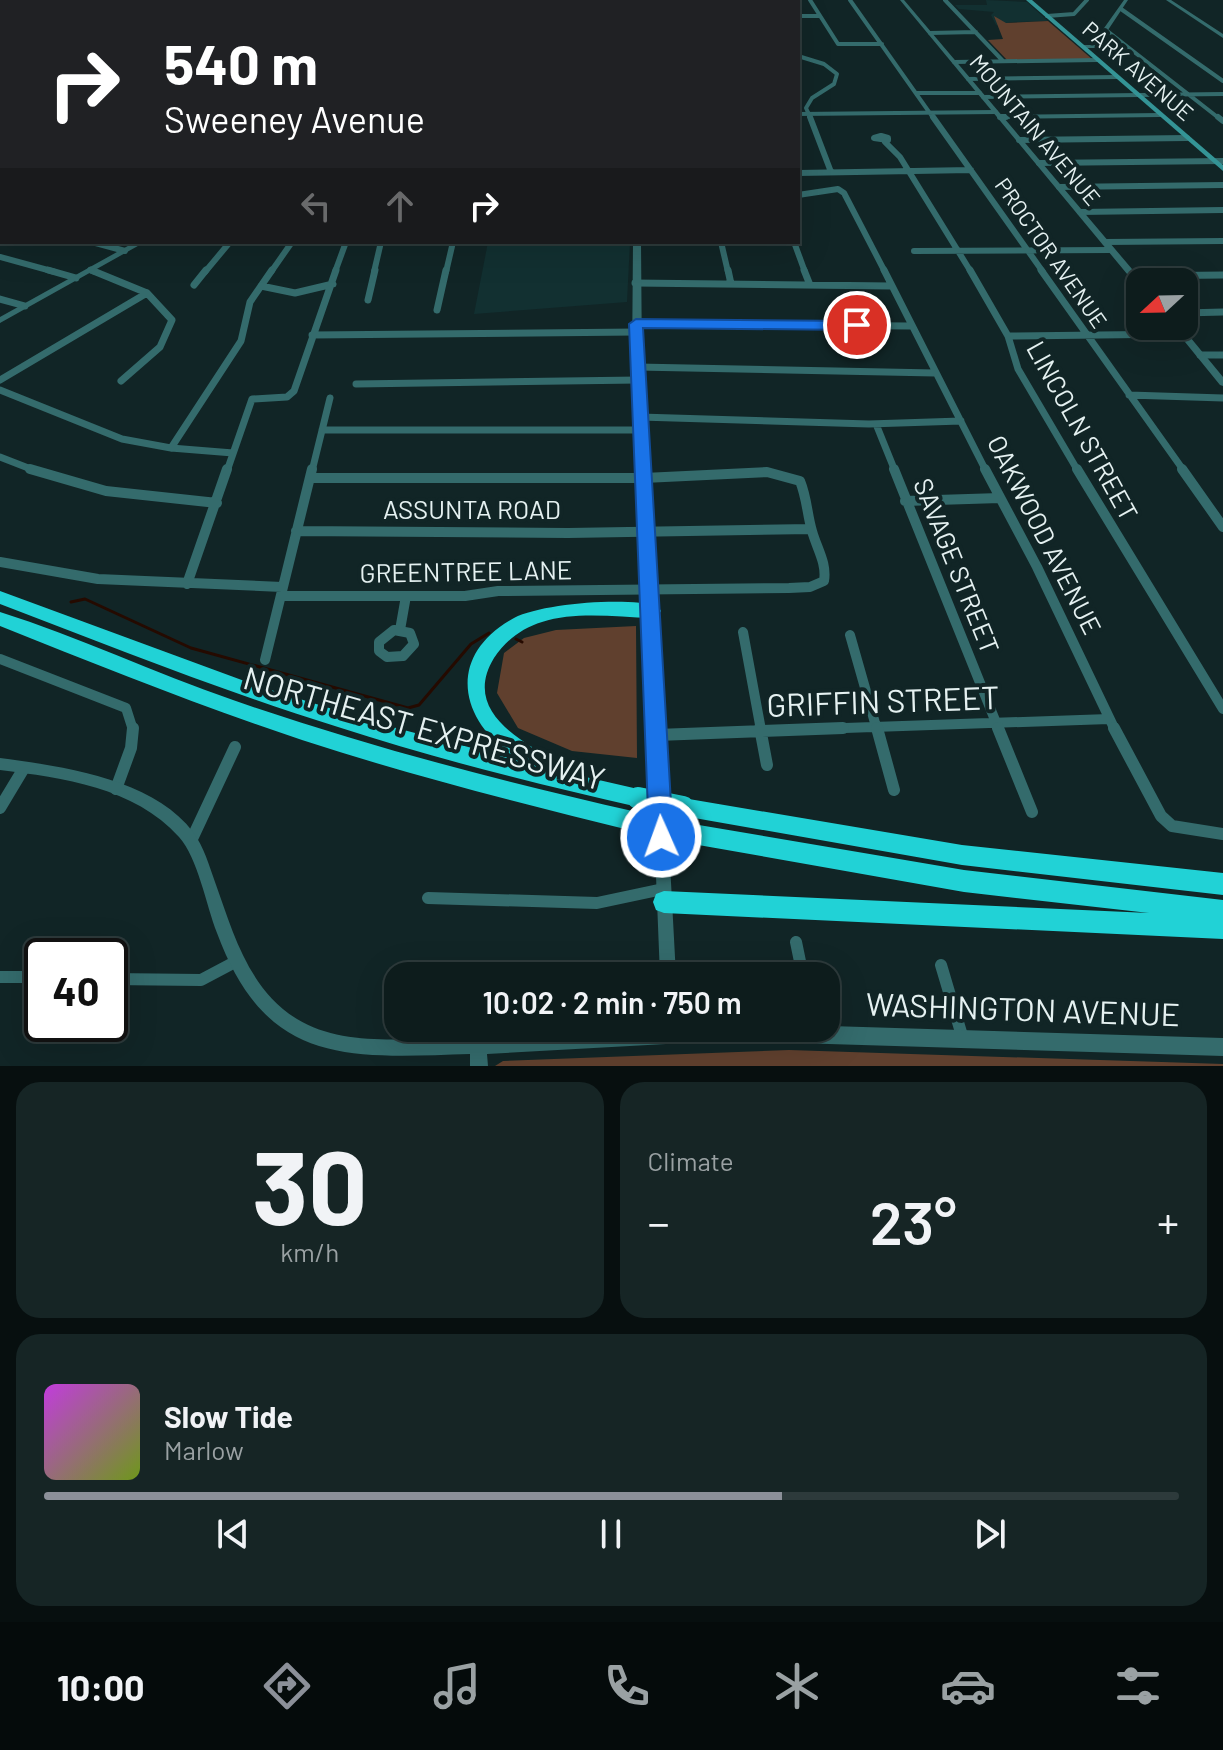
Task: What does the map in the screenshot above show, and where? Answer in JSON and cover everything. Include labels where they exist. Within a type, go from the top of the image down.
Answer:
[{"type":"highway","name":"NORTHEAST EXPRESSWAY","points":[[0,597],[297,706],[439,749],[638,798],[947,853],[1223,884]]},
{"type":"highway","points":[[579,784],[521,752],[489,724],[476,692],[480,665],[488,649],[501,635],[535,617],[562,612],[652,611]]},
{"type":"highway","name":"NORTHEAST EXPRESSWAY","points":[[0,619],[168,685],[299,731],[470,781],[637,822],[964,881],[1223,911]]},
{"type":"highway","points":[[664,895],[1223,928]]},
{"type":"main road","name":"PARK AVENUE","points":[[1029,0],[1223,169]]},
{"type":"street","points":[[810,0],[839,45],[882,44]]},
{"type":"street","name":"PROCTOR AVENUE","points":[[850,0],[1223,527]]},
{"type":"street","name":"MOUNTAIN AVENUE","points":[[902,0],[1126,268]]},
{"type":"street","points":[[945,0],[1003,61]]},
{"type":"street","points":[[1047,16],[1074,14],[1087,0]]},
{"type":"street","points":[[1083,47],[1094,47],[1126,0]]},
{"type":"street","points":[[1168,0],[1223,36]]},
{"type":"street","points":[[1121,9],[1223,81]]},
{"type":"street","points":[[800,16],[820,16]]},
{"type":"street","points":[[1106,30],[1223,121]]},
{"type":"street","points":[[930,33],[976,32]]},
{"type":"street","points":[[800,58],[829,66],[838,79],[808,101],[809,114],[831,172]]},
{"type":"street","points":[[954,62],[1098,60]]},
{"type":"street","points":[[968,79],[1117,77]]},
{"type":"street","points":[[916,93],[1223,94]]},
{"type":"street","points":[[800,114],[1160,115]]},
{"type":"street","points":[[1019,140],[1187,138]]},
{"type":"street","name":"LINCOLN STREET","points":[[885,142],[895,149],[910,171],[958,251],[1008,336],[1018,369],[1123,548],[1223,709]]},
{"type":"street","points":[[1039,163],[1223,161]]},
{"type":"street","points":[[800,173],[971,170]]},
{"type":"street","points":[[1059,187],[1223,185]]},
{"type":"street","name":"OAKWOOD AVENUE","points":[[800,195],[838,189],[855,210],[910,326],[1161,816],[1172,826],[1223,834]]},
{"type":"street","points":[[1080,212],[1223,210]]},
{"type":"street","points":[[1105,242],[1223,241]]},
{"type":"street","points":[[99,244],[125,251]]},
{"type":"street","points":[[0,320],[137,244]]},
{"type":"street","points":[[194,285],[228,244]]},
{"type":"street","points":[[171,448],[241,341],[247,307],[291,244]]},
{"type":"street","points":[[187,584],[253,398],[286,398],[292,394],[345,244]]},
{"type":"street","points":[[368,300],[381,244]]},
{"type":"street","points":[[437,310],[453,244]]},
{"type":"street","points":[[637,244],[637,373],[651,591],[667,962]]},
{"type":"street","points":[[721,244],[731,284]]},
{"type":"street","points":[[795,244],[810,285]]},
{"type":"street","points":[[914,251],[1111,250]]},
{"type":"street","points":[[0,257],[76,278]]},
{"type":"street","points":[[90,270],[147,293],[172,320],[148,358],[121,381]]},
{"type":"street","points":[[1198,275],[1223,275]]},
{"type":"street","points":[[635,283],[891,286]]},
{"type":"street","points":[[261,286],[295,293],[333,284]]},
{"type":"street","points":[[0,380],[147,293]]},
{"type":"street","points":[[0,299],[25,306]]},
{"type":"street","points":[[1198,313],[1223,312]]},
{"type":"street","points":[[312,335],[910,326]]},
{"type":"street","points":[[1008,336],[1126,333]]},
{"type":"street","points":[[1187,340],[1223,383]]},
{"type":"street","points":[[1200,355],[1223,355]]},
{"type":"street","points":[[356,384],[637,373],[935,373]]},
{"type":"street","points":[[0,390],[102,433],[171,448],[233,453]]},
{"type":"street","points":[[1129,395],[1223,398]]},
{"type":"street","points":[[265,660],[330,398]]},
{"type":"street","points":[[640,417],[876,424],[961,421]]},
{"type":"street","name":"SAVAGE STREET","points":[[876,424],[994,724],[1032,812]]},
{"type":"street","points":[[322,430],[641,430]]},
{"type":"street","points":[[0,457],[61,482],[107,493],[164,501],[217,503]]},
{"type":"street","points":[[310,478],[644,478],[767,472],[800,481],[808,501],[811,529]]},
{"type":"street","points":[[905,501],[1000,498]]},
{"type":"street","name":"ASSUNTA ROAD","points":[[296,531],[811,529]]},
{"type":"street","name":"GREENTREE LANE","points":[[0,562],[98,579],[406,596],[467,596],[496,591],[789,588],[824,581],[826,570],[811,529]]},
{"type":"street","points":[[400,630],[406,596]]},
{"type":"street","points":[[743,632],[767,765]]},
{"type":"street","points":[[850,635],[894,790]]},
{"type":"street","points":[[0,659],[126,708],[133,718],[134,731],[116,789]]},
{"type":"street","name":"GRIFFIN STREET","points":[[657,735],[1109,719]]},
{"type":"street","points":[[191,841],[235,747]]},
{"type":"street","name":"WASHINGTON AVENUE","points":[[0,764],[74,777],[116,789],[153,807],[177,825],[191,841],[235,962],[246,982],[267,1007],[285,1021],[319,1037],[374,1048],[533,1042]]},
{"type":"street","points":[[0,808],[24,768]]},
{"type":"street","points":[[428,898],[597,903],[664,895]]},
{"type":"street","points":[[796,942],[800,962]]},
{"type":"street","points":[[128,979],[201,980],[235,962]]},
{"type":"street","points":[[941,965],[963,1039]]},
{"type":"street","points":[[0,977],[24,977]]},
{"type":"street","name":"WASHINGTON AVENUE","points":[[840,1032],[1223,1047]]},
{"type":"street","points":[[478,1046],[479,1066]]},
{"type":"shaded area","points":[[986,0],[1027,2],[1048,21],[996,25],[991,15],[994,12],[959,9],[955,5],[987,5]]},
{"type":"shaded area","points":[[994,16],[1006,23],[1048,21],[1092,59],[1007,60],[988,40],[1003,39]]},
{"type":"shaded area","points":[[488,244],[630,244],[627,302],[474,314]]},
{"type":"shaded area","points":[[636,626],[637,758],[572,751],[518,728],[497,693],[504,653],[524,638],[556,630]]},
{"type":"shaded area","points":[[789,1050],[1223,1066],[495,1066],[503,1061]]},
{"type":"waterway","points":[[71,602],[85,599],[191,648],[408,708],[419,705],[471,644],[489,633]]},
{"type":"waterway","points":[[516,639],[522,642]]},
{"type":"route","points":[[661,837],[636,324],[857,325]]}]
